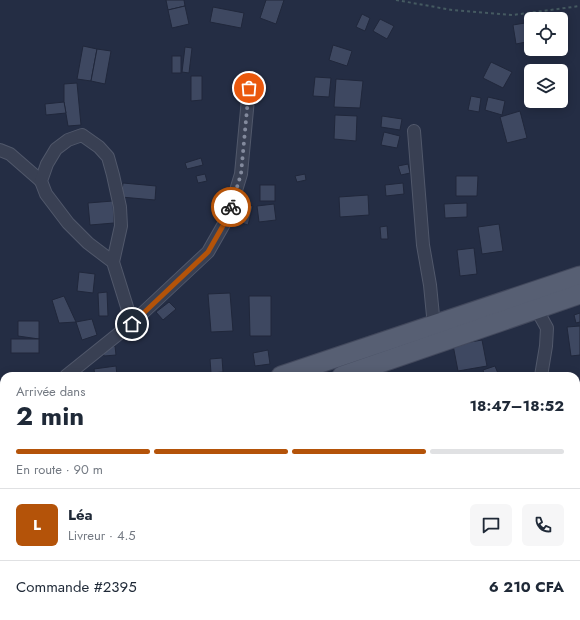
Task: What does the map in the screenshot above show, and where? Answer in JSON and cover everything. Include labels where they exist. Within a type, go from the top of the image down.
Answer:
[{"type":"main road","points":[[293,372],[580,276]]},
{"type":"main road","points":[[355,372],[580,294]]},
{"type":"street","points":[[71,372],[132,324],[208,252],[228,217],[241,174],[249,88]]},
{"type":"street","points":[[414,131],[423,245],[430,285],[434,326]]},
{"type":"street","points":[[41,181],[47,164],[56,149],[68,140],[82,135],[99,147],[108,157],[120,206],[121,226],[113,262],[132,324]]},
{"type":"street","points":[[0,150],[10,154],[41,181],[46,194],[68,224],[88,243],[113,262]]},
{"type":"street","points":[[537,310],[547,328],[542,372]]},
{"type":"path","points":[[396,0],[452,10],[512,16],[580,6]]},
{"type":"building","points":[[166,0],[184,0],[185,6],[168,10]]},
{"type":"building","points":[[266,0],[284,0],[276,24],[260,18]]},
{"type":"building","points":[[185,6],[189,24],[172,28],[168,10]]},
{"type":"building","points":[[213,7],[244,13],[241,28],[210,22]]},
{"type":"building","points":[[362,14],[370,18],[365,31],[356,27]]},
{"type":"building","points":[[380,19],[394,26],[387,39],[373,31]]},
{"type":"building","points":[[524,23],[524,42],[516,44],[513,25]]},
{"type":"building","points":[[333,45],[352,51],[347,66],[329,60]]},
{"type":"building","points":[[83,46],[97,49],[91,81],[77,79]]},
{"type":"building","points":[[185,47],[192,48],[189,73],[182,72]]},
{"type":"building","points":[[97,49],[111,51],[105,84],[91,81]]},
{"type":"building","points":[[172,56],[181,56],[181,73],[172,73]]},
{"type":"building","points":[[491,62],[512,72],[503,88],[483,78]]},
{"type":"building","points":[[191,76],[202,76],[202,100],[191,101]]},
{"type":"building","points":[[315,77],[331,78],[329,97],[313,96]]},
{"type":"building","points":[[336,79],[363,81],[360,108],[334,107]]},
{"type":"building","points":[[77,83],[81,125],[68,126],[64,102],[64,84]]},
{"type":"building","points":[[471,96],[481,98],[479,112],[468,110]]},
{"type":"building","points":[[488,97],[505,101],[502,115],[485,110]]},
{"type":"building","points":[[64,102],[66,113],[46,115],[45,104]]},
{"type":"building","points":[[520,111],[527,138],[507,143],[500,117]]},
{"type":"building","points":[[335,115],[357,116],[356,141],[334,139]]},
{"type":"building","points":[[382,116],[402,119],[400,130],[381,127]]},
{"type":"building","points":[[384,132],[400,136],[397,148],[381,145]]},
{"type":"building","points":[[201,158],[203,165],[187,169],[185,163]]},
{"type":"building","points":[[408,164],[410,173],[401,175],[398,166]]},
{"type":"building","points":[[205,174],[207,181],[198,183],[196,176]]},
{"type":"building","points":[[305,174],[306,180],[297,182],[295,176]]},
{"type":"building","points":[[456,176],[478,176],[477,196],[456,196]]},
{"type":"building","points":[[123,183],[156,186],[155,200],[121,197]]},
{"type":"building","points":[[403,183],[404,194],[386,196],[385,185]]},
{"type":"building","points":[[260,185],[275,185],[275,201],[260,201]]},
{"type":"building","points":[[368,195],[369,215],[340,217],[339,197]]},
{"type":"building","points":[[113,201],[114,223],[90,225],[88,203]]},
{"type":"building","points":[[237,202],[253,206],[248,225],[232,220]]},
{"type":"building","points":[[467,203],[467,217],[445,218],[444,204]]},
{"type":"building","points":[[274,204],[276,220],[259,222],[257,206]]},
{"type":"building","points":[[499,224],[503,251],[482,254],[478,227]]},
{"type":"building","points":[[387,226],[388,239],[381,239],[380,227]]},
{"type":"building","points":[[474,248],[477,274],[460,276],[457,250]]},
{"type":"building","points":[[79,272],[95,274],[93,293],[77,291]]},
{"type":"building","points":[[107,292],[108,316],[99,316],[98,293]]},
{"type":"building","points":[[230,293],[233,331],[211,332],[208,294]]},
{"type":"building","points":[[64,296],[76,322],[59,323],[52,300]]},
{"type":"building","points":[[249,296],[271,296],[271,336],[250,336]]},
{"type":"building","points":[[169,302],[176,309],[163,320],[156,312]]},
{"type":"building","points":[[580,313],[580,322],[576,323],[574,315]]},
{"type":"building","points":[[92,319],[97,335],[82,340],[76,322]]},
{"type":"building","points":[[18,321],[39,321],[39,339],[18,336]]},
{"type":"building","points":[[580,326],[580,355],[571,356],[567,327]]},
{"type":"building","points":[[11,339],[39,339],[39,353],[11,353]]},
{"type":"building","points":[[482,340],[487,366],[458,371],[453,345]]},
{"type":"building","points":[[115,346],[116,355],[104,356],[102,348]]},
{"type":"building","points":[[268,350],[270,364],[255,366],[253,353]]},
{"type":"building","points":[[222,358],[223,372],[211,372],[210,359]]},
{"type":"building","points":[[116,366],[117,372],[94,372],[94,369]]},
{"type":"building","points":[[495,366],[497,372],[484,372],[483,370]]},
{"type":"way so far","points":[[231,207],[241,174],[249,88]]},
{"type":"route","points":[[132,324],[208,252],[228,217],[231,207]]}]
